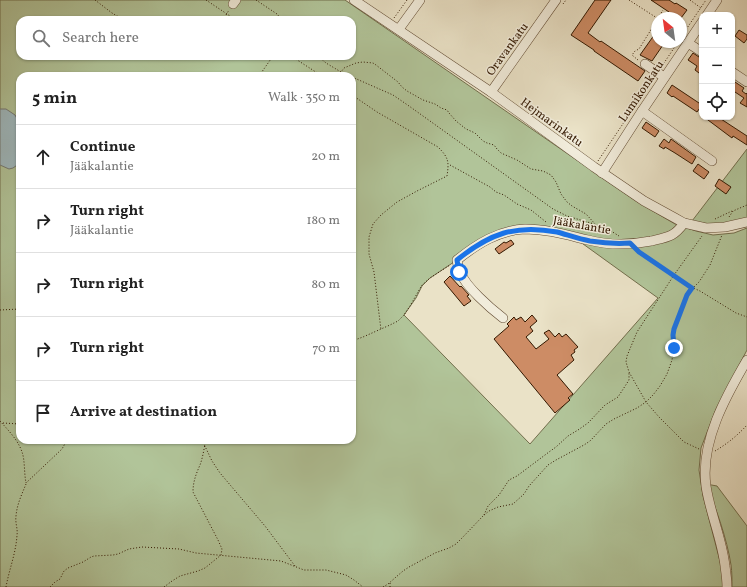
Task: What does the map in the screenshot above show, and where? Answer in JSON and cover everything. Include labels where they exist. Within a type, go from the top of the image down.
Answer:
[{"type":"street","name":"Hejmarinkatu","points":[[354,0],[491,92],[602,173],[644,201],[684,222],[706,228],[725,227],[747,222]]},
{"type":"street","points":[[399,29],[420,0]]},
{"type":"street","name":"Oravankatu","points":[[491,92],[556,0]]},
{"type":"street","points":[[704,11],[717,0]]},
{"type":"street","name":"Lumikonkatu","points":[[687,38],[699,25]]},
{"type":"street","points":[[687,41],[699,50]]},
{"type":"street","name":"Lumikonkatu","points":[[602,173],[642,111],[661,75],[680,48]]},
{"type":"street","points":[[645,64],[661,75]]},
{"type":"street","points":[[735,74],[747,82]]},
{"type":"street","points":[[642,111],[712,161]]},
{"type":"street","name":"Jääkalantie","points":[[457,260],[475,246],[486,240],[499,234],[512,231],[524,229],[539,230],[556,232],[606,243],[639,244],[672,236],[684,222]]},
{"type":"street","points":[[457,260],[459,272],[467,284],[490,308],[503,318]]},
{"type":"street","points":[[727,587],[725,565],[706,484],[707,455],[718,414],[747,360]]},
{"type":"path","points":[[95,0],[117,16]]},
{"type":"path","points":[[206,0],[230,16]]},
{"type":"path","points":[[256,0],[278,16]]},
{"type":"path","points":[[390,23],[407,0]]},
{"type":"path","points":[[629,0],[651,14]]},
{"type":"path","points":[[690,0],[704,11]]},
{"type":"path","points":[[687,37],[704,11],[706,0]]},
{"type":"path","points":[[227,14],[235,2]]},
{"type":"path","points":[[645,64],[632,55],[635,51],[639,50],[651,30]]},
{"type":"path","points":[[594,167],[661,75],[675,48]]},
{"type":"path","points":[[262,72],[270,60]]},
{"type":"path","points":[[297,60],[316,72]]},
{"type":"path","points":[[323,60],[341,72],[344,68],[356,63],[363,62],[376,65],[407,91],[423,100],[447,110],[456,121],[466,129],[475,133],[483,141],[494,145],[501,153],[517,160],[531,169],[543,171],[551,175],[567,202],[586,214],[601,229],[611,231],[625,238],[630,243]]},
{"type":"path","points":[[356,78],[393,96],[409,106],[553,209],[567,216],[595,224]]},
{"type":"path","points":[[356,98],[377,112],[438,147],[445,154],[449,164],[447,176],[397,202],[381,215],[373,224],[369,237],[369,254],[374,272],[381,330]]},
{"type":"path","points":[[449,164],[517,204],[531,210],[547,224]]},
{"type":"path","points":[[747,205],[716,218],[708,225],[693,250],[674,275],[637,332],[626,362],[629,372],[646,402],[659,417],[684,442],[696,447],[707,455],[731,440],[747,425]]},
{"type":"path","points":[[383,587],[409,567],[456,544],[489,511],[498,507],[513,504],[524,494],[529,486],[548,465],[590,441],[606,424],[646,402],[660,386],[667,374],[674,348],[674,329],[687,295],[699,282],[710,264],[719,245],[728,218],[733,211]]},
{"type":"path","points":[[639,252],[692,288],[736,313],[747,317]]},
{"type":"path","points":[[356,340],[381,330],[398,321],[416,298],[422,286],[457,260]]},
{"type":"path","points":[[0,310],[16,309]]},
{"type":"path","points":[[483,516],[488,506],[499,495],[509,480],[517,476],[556,447],[568,436],[588,423],[605,405],[618,397],[629,380],[629,372]]},
{"type":"path","points":[[1,422],[16,424]]},
{"type":"path","points":[[1,422],[16,441]]},
{"type":"path","points":[[18,444],[23,453],[26,483]]},
{"type":"path","points":[[6,587],[18,534],[16,518],[18,507],[26,483],[62,449],[65,444]]},
{"type":"path","points":[[164,587],[180,576],[205,568],[221,556],[222,549],[193,492],[195,475],[200,464],[205,445]]},
{"type":"path","points":[[205,445],[212,461],[220,473],[265,526],[295,566]]},
{"type":"path","points":[[50,587],[60,579],[64,571],[68,568],[91,557],[113,556],[134,548],[179,549],[221,556],[281,561],[304,570],[326,570],[346,575],[363,587]]},
{"type":"path","points":[[390,587],[391,582]]},
{"type":"green space","points":[[0,0],[345,0],[636,201],[675,224],[713,235],[734,233],[747,228],[747,350],[716,409],[701,448],[699,470],[703,496],[722,569],[723,587],[0,587]],"holes":[[[512,231],[572,236],[658,298],[530,444],[404,315],[416,298],[422,286],[430,278],[457,260]]]},
{"type":"green space","points":[[747,149],[747,222],[725,227],[692,221]]},
{"type":"green space","points":[[706,484],[717,486],[747,526],[747,587],[732,587],[731,568],[727,545]]},
{"type":"water","points":[[0,109],[6,109],[16,117],[16,166],[9,169],[0,165]]},
{"type":"building","points":[[595,0],[611,0],[588,33],[645,71],[638,81],[571,35]]},
{"type":"building","points":[[651,0],[669,0],[687,10],[686,12],[669,12]]},
{"type":"building","points":[[739,30],[747,35],[747,39],[744,43],[735,36]]},
{"type":"building","points":[[651,39],[651,48],[661,48],[652,61],[640,55]]},
{"type":"building","points":[[693,53],[699,57],[699,73],[695,70],[697,66],[688,60]]},
{"type":"building","points":[[735,82],[744,88],[742,91],[746,94],[747,93],[747,107],[740,103],[744,98],[735,92]]},
{"type":"building","points":[[672,85],[699,103],[699,109],[697,112],[667,93]]},
{"type":"building","points":[[708,120],[723,120],[747,136],[747,145],[733,136],[732,138]]},
{"type":"building","points":[[646,122],[659,131],[655,137],[642,128]]},
{"type":"building","points":[[664,139],[669,143],[671,139],[696,157],[692,164],[665,147],[664,149],[659,146]]},
{"type":"building","points":[[698,164],[709,172],[704,179],[693,171]]},
{"type":"building","points":[[719,179],[731,187],[726,194],[715,186]]},
{"type":"building","points":[[511,240],[514,244],[499,254],[495,249],[504,242],[506,243]]},
{"type":"building","points":[[450,276],[469,295],[467,296],[471,301],[464,306],[444,282]]},
{"type":"building","points":[[532,315],[537,321],[530,327],[533,331],[526,337],[536,349],[549,339],[544,333],[549,330],[555,337],[559,333],[562,337],[566,334],[578,347],[571,355],[574,360],[557,375],[573,394],[568,398],[570,400],[555,413],[494,339],[509,326],[507,324],[514,317],[516,320],[521,317],[525,322]]},
{"type":"route","points":[[459,272],[457,260],[465,253],[486,240],[499,234],[512,231],[524,229],[539,230],[556,232],[606,243],[630,243],[639,252],[692,288],[687,295],[674,329],[674,348]]}]
